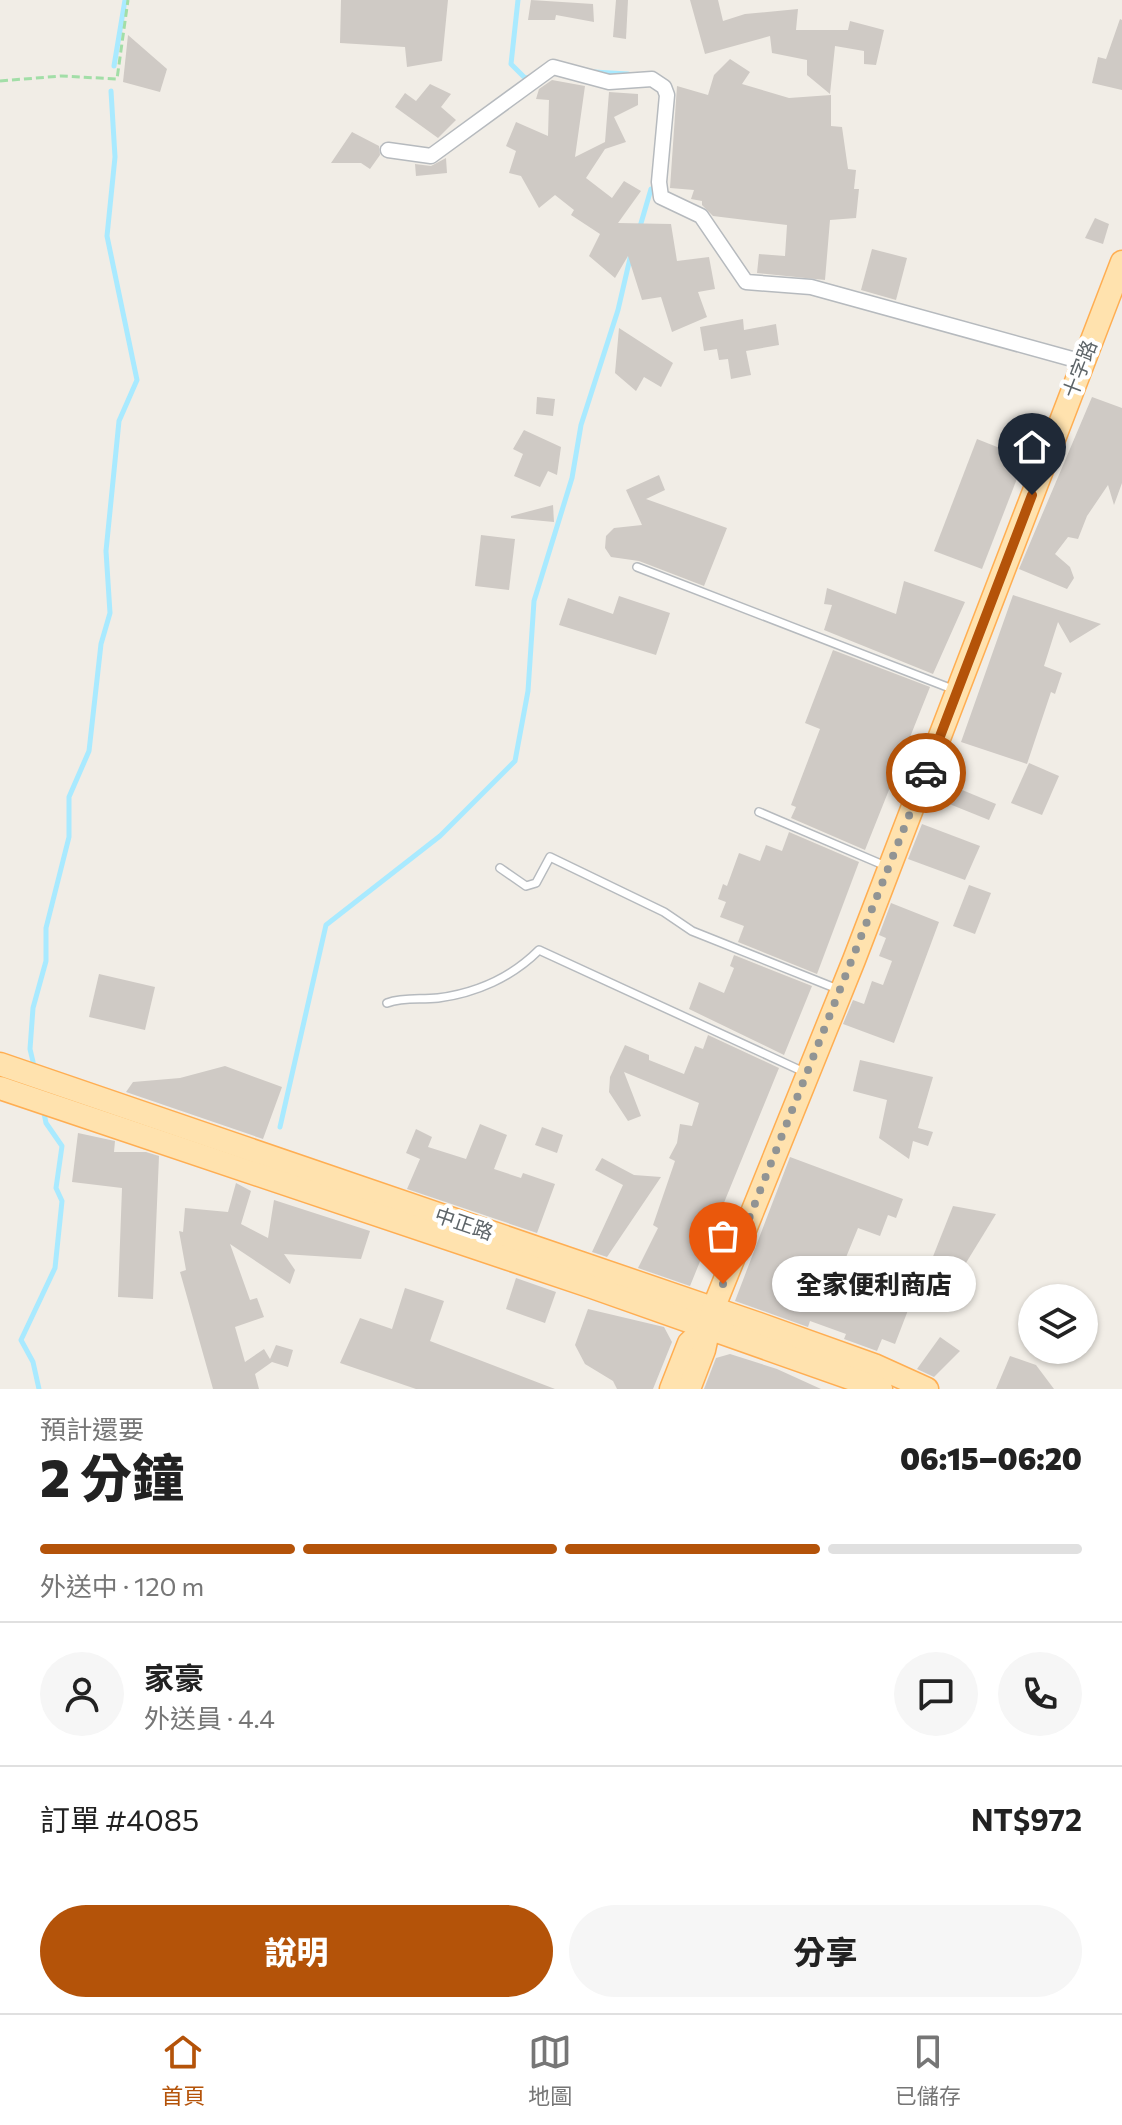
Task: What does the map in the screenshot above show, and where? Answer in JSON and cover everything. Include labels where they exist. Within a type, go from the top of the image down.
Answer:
[{"type":"main road","name":"十字路","points":[[689,1389],[704,1350],[710,1318],[842,991],[1122,262]]},
{"type":"main road","name":"中正路","points":[[0,1064],[710,1318],[881,1389]]},
{"type":"main road","name":"中正路","points":[[0,1088],[710,1318],[874,1365],[927,1389]]},
{"type":"main road","name":"十字路","points":[[671,1389],[689,1343],[710,1318]]},
{"type":"street","points":[[388,150],[431,156],[553,67],[609,82],[652,79],[664,87],[667,95],[659,182],[661,197],[701,216],[746,282],[811,287],[1083,362]]},
{"type":"lane","points":[[637,567],[957,691]]},
{"type":"lane","points":[[759,812],[890,867]]},
{"type":"lane","points":[[500,868],[526,886],[536,883],[550,857],[664,912],[692,931],[842,991]]},
{"type":"lane","points":[[387,1003],[402,998],[438,998],[488,985],[519,970],[539,950],[809,1074]]},
{"type":"path","points":[[0,81],[61,76],[117,79],[128,0]]},
{"type":"building","points":[[341,0],[448,0],[442,61],[407,67],[405,47],[340,43]]},
{"type":"building","points":[[531,0],[593,4],[594,22],[556,15],[555,20],[528,20]]},
{"type":"building","points":[[616,0],[628,0],[626,39],[613,37]]},
{"type":"building","points":[[690,0],[718,0],[723,21],[745,14],[798,9],[796,30],[848,30],[850,21],[884,30],[876,65],[864,64],[864,51],[835,46],[830,94],[807,75],[807,60],[772,53],[770,36],[705,54]]},
{"type":"building","points":[[1120,19],[1122,90],[1092,83],[1098,57],[1106,59]]},
{"type":"building","points":[[128,35],[167,69],[160,92],[123,82]]},
{"type":"building","points":[[730,59],[750,72],[742,84],[789,98],[831,95],[831,126],[842,127],[848,169],[856,170],[854,189],[859,189],[856,218],[830,220],[825,280],[757,273],[759,254],[785,256],[787,225],[713,216],[702,201],[691,199],[694,190],[670,188],[677,86],[708,95],[714,75]]},
{"type":"building","points":[[552,80],[585,86],[575,157],[605,142],[609,92],[638,94],[638,105],[614,117],[626,142],[605,149],[586,178],[612,198],[624,181],[641,191],[618,223],[671,224],[677,261],[709,257],[715,289],[698,292],[707,317],[672,332],[661,297],[642,300],[628,256],[615,278],[589,256],[600,234],[571,215],[574,210],[555,195],[539,208],[521,176],[509,173],[516,151],[506,146],[516,122],[548,136],[549,100],[536,99],[539,89]]},
{"type":"building","points":[[430,84],[451,94],[441,107],[456,120],[438,138],[395,107],[405,93],[416,101]]},
{"type":"building","points":[[352,132],[379,146],[380,155],[370,169],[361,163],[331,163]]},
{"type":"building","points":[[446,158],[447,173],[416,176],[415,164],[431,166]]},
{"type":"building","points":[[1095,218],[1109,224],[1103,244],[1085,238]]},
{"type":"building","points":[[872,249],[907,258],[896,300],[861,290]]},
{"type":"building","points":[[743,319],[744,330],[776,324],[779,345],[746,351],[751,375],[731,379],[728,359],[719,360],[717,349],[704,351],[700,327]]},
{"type":"building","points":[[619,328],[673,363],[661,387],[644,377],[636,391],[615,373]]},
{"type":"building","points":[[537,397],[555,399],[553,416],[536,414]]},
{"type":"building","points":[[1092,397],[1122,408],[1122,483],[1114,505],[1108,485],[1087,516],[1078,539],[1068,537],[1055,554],[1070,567],[1074,578],[1067,589],[1019,569]]},
{"type":"building","points":[[524,430],[561,447],[557,475],[548,471],[540,487],[514,476],[523,454],[513,449]]},
{"type":"building","points":[[977,439],[1025,458],[982,569],[934,551]]},
{"type":"building","points":[[659,475],[665,490],[646,499],[727,528],[704,586],[639,561],[611,557],[605,548],[606,536],[614,528],[642,525],[626,490]]},
{"type":"building","points":[[553,505],[554,522],[511,518],[511,516]]},
{"type":"building","points":[[481,535],[515,539],[509,590],[475,586]]},
{"type":"building","points":[[904,581],[965,602],[933,674],[824,630],[832,605],[824,604],[827,588],[896,614]]},
{"type":"building","points":[[1013,595],[1101,624],[1070,643],[1058,622],[1044,666],[1062,673],[1055,694],[1051,692],[1027,764],[961,742]]},
{"type":"building","points":[[619,596],[670,613],[656,655],[559,625],[568,598],[613,614]]},
{"type":"building","points":[[833,650],[930,687],[865,850],[791,818],[796,807],[791,805],[820,729],[805,723]]},
{"type":"building","points":[[1029,763],[1059,776],[1042,815],[1011,803]]},
{"type":"building","points":[[938,780],[996,804],[989,820],[932,797]]},
{"type":"building","points":[[922,824],[980,846],[965,880],[908,859]]},
{"type":"building","points":[[789,832],[859,862],[817,974],[738,942],[744,926],[720,917],[726,902],[718,899],[723,884],[727,886],[739,853],[760,861],[766,845],[782,851]]},
{"type":"building","points":[[969,885],[991,893],[975,934],[953,926]]},
{"type":"building","points":[[891,903],[939,922],[894,1043],[843,1024],[853,1000],[864,1004],[872,981],[883,985],[892,961],[879,956],[886,938],[879,935]]},
{"type":"building","points":[[734,955],[812,986],[784,1055],[689,1009],[699,982],[724,993],[734,968],[730,966]]},
{"type":"building","points":[[99,974],[155,987],[145,1030],[89,1017]]},
{"type":"building","points":[[708,1035],[779,1068],[690,1286],[638,1268],[658,1228],[653,1225],[675,1161],[669,1158],[677,1143],[680,1124],[692,1126],[699,1103],[624,1072],[641,1116],[628,1121],[609,1092],[610,1077],[625,1045],[649,1055],[649,1060],[684,1074],[695,1046],[703,1049]]},
{"type":"building","points":[[860,1060],[933,1077],[918,1128],[933,1132],[928,1146],[913,1141],[909,1159],[879,1138],[887,1100],[853,1091]]},
{"type":"building","points":[[225,1066],[282,1087],[263,1139],[126,1092],[133,1082],[180,1078]]},
{"type":"building","points":[[480,1124],[507,1135],[494,1169],[521,1178],[523,1173],[555,1184],[537,1233],[407,1189],[420,1159],[406,1153],[416,1129],[432,1137],[428,1147],[466,1159]]},
{"type":"building","points":[[542,1127],[563,1135],[557,1153],[535,1145]]},
{"type":"building","points":[[78,1133],[115,1141],[114,1152],[146,1152],[159,1156],[153,1299],[118,1297],[122,1188],[72,1182]]},
{"type":"building","points":[[790,1157],[903,1199],[896,1218],[888,1215],[880,1236],[858,1228],[838,1277],[910,1305],[895,1344],[882,1339],[877,1351],[844,1339],[846,1334],[810,1321],[808,1327],[735,1301]]},
{"type":"building","points":[[602,1158],[634,1175],[661,1177],[607,1257],[592,1252],[623,1185],[595,1170]]},
{"type":"building","points":[[236,1183],[251,1191],[241,1224],[268,1238],[274,1200],[370,1231],[361,1259],[284,1254],[295,1270],[290,1284],[230,1244],[250,1300],[257,1298],[264,1317],[235,1327],[245,1362],[264,1349],[270,1359],[276,1345],[293,1350],[288,1367],[272,1362],[255,1374],[259,1389],[213,1389],[180,1272],[186,1270],[179,1231],[183,1232],[185,1208],[228,1212]]},
{"type":"building","points":[[953,1206],[996,1214],[961,1271],[932,1259]]},
{"type":"building","points":[[516,1278],[556,1292],[545,1323],[506,1309]]},
{"type":"building","points":[[405,1288],[444,1301],[430,1341],[555,1389],[416,1389],[340,1363],[360,1318],[392,1329]]},
{"type":"building","points":[[588,1309],[664,1327],[672,1342],[653,1389],[617,1389],[613,1381],[585,1364],[575,1345]]},
{"type":"building","points":[[940,1337],[960,1351],[934,1377],[917,1369]]},
{"type":"building","points":[[730,1354],[777,1369],[821,1389],[704,1389],[716,1358]]},
{"type":"building","points":[[1010,1356],[1018,1359],[1018,1364],[1036,1365],[1054,1389],[996,1389]]},
{"type":"waterway","points":[[114,66],[125,0]]},
{"type":"waterway","points":[[518,0],[511,64],[525,78],[532,77]]},
{"type":"waterway","points":[[594,72],[628,74]]},
{"type":"waterway","points":[[34,1066],[30,1049],[33,1008],[46,961],[46,928],[69,837],[69,797],[89,751],[101,644],[110,613],[106,551],[119,421],[137,380],[107,236],[115,157],[111,91]]},
{"type":"waterway","points":[[639,230],[651,189]]},
{"type":"waterway","points":[[280,1127],[326,925],[440,836],[515,761],[528,691],[534,601],[572,478],[581,425],[618,310],[631,254]]},
{"type":"waterway","points":[[39,1389],[33,1362],[21,1340],[55,1268],[62,1201],[56,1188],[62,1146],[46,1123],[44,1113]]},
{"type":"way so far","points":[[723,1284],[926,773]]},
{"type":"place","name":"全家便利商店","points":[[723,1284]]},
{"type":"route","points":[[926,773],[1032,495]]}]
